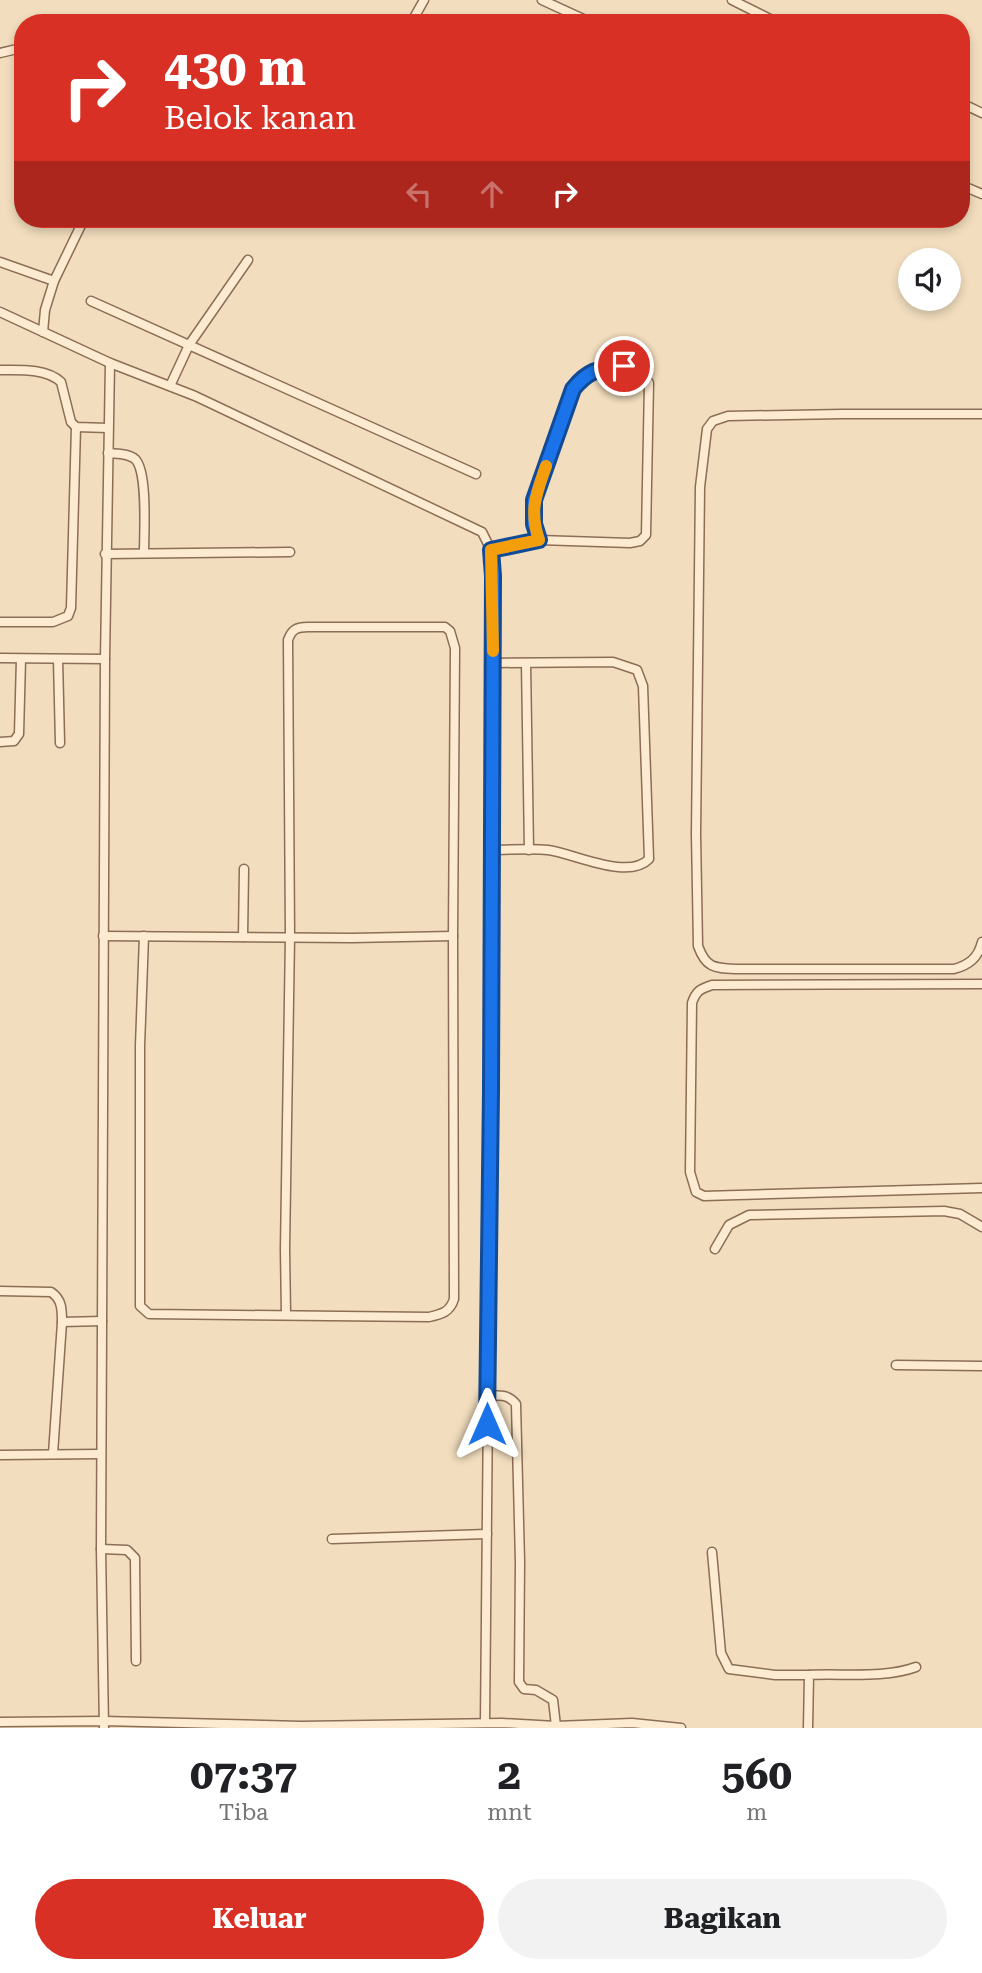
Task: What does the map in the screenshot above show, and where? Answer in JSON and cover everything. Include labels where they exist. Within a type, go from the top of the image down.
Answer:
[{"type":"lane","points":[[542,0],[572,14]]},
{"type":"lane","points":[[732,0],[760,14]]},
{"type":"lane","points":[[43,332],[54,281],[80,228]]},
{"type":"lane","points":[[170,386],[189,345],[248,260]]},
{"type":"lane","points":[[0,262],[54,281]]},
{"type":"lane","points":[[92,301],[476,474]]},
{"type":"lane","points":[[0,312],[110,363],[195,396],[482,532],[491,550],[493,663],[485,1723]]},
{"type":"lane","points":[[104,1725],[101,1549],[103,936],[105,554],[110,363]]},
{"type":"lane","points":[[491,550],[539,540],[629,543],[640,541],[646,535],[649,383],[639,368],[624,366],[596,370],[584,376],[573,389],[534,500],[534,524],[539,540]]},
{"type":"lane","points":[[0,370],[19,370],[56,377],[61,382],[71,422],[76,427],[108,428]]},
{"type":"lane","points":[[982,414],[728,416],[713,421],[707,429],[700,487],[696,834],[698,946],[702,959],[708,965],[736,969],[954,969],[967,965],[974,959],[982,942]]},
{"type":"lane","points":[[0,622],[52,622],[68,616],[71,608],[76,427]]},
{"type":"lane","points":[[108,453],[135,459],[142,472],[144,553]]},
{"type":"lane","points":[[105,554],[290,552]]},
{"type":"lane","points":[[144,936],[140,1046],[140,1306],[149,1314],[429,1317],[442,1314],[451,1308],[454,1299],[455,648],[450,631],[445,627],[298,627],[291,632],[288,640],[290,937],[286,1315]]},
{"type":"lane","points":[[0,658],[105,659]]},
{"type":"lane","points":[[0,743],[15,741],[19,734],[21,659]]},
{"type":"lane","points":[[58,659],[60,743]]},
{"type":"lane","points":[[492,850],[547,849],[624,868],[644,864],[649,859],[643,686],[637,670],[613,662],[493,663]]},
{"type":"lane","points":[[526,663],[529,850]]},
{"type":"lane","points":[[243,937],[244,869]]},
{"type":"lane","points":[[103,936],[453,936]]},
{"type":"lane","points":[[982,984],[712,985],[701,988],[695,993],[692,1003],[690,1172],[696,1192],[704,1196],[982,1188]]},
{"type":"lane","points":[[715,1249],[729,1226],[749,1215],[944,1211],[960,1214],[982,1227]]},
{"type":"lane","points":[[0,1291],[51,1292],[62,1308],[53,1454]]},
{"type":"lane","points":[[61,1322],[102,1321]]},
{"type":"lane","points":[[896,1365],[982,1366]]},
{"type":"lane","points":[[487,1396],[503,1395],[516,1404],[520,1562],[519,1682],[524,1689],[536,1690],[553,1700],[555,1726]]},
{"type":"lane","points":[[0,1455],[101,1454]]},
{"type":"lane","points":[[332,1539],[487,1534]]},
{"type":"lane","points":[[101,1549],[127,1550],[135,1558],[136,1661]]},
{"type":"lane","points":[[712,1552],[721,1653],[729,1669],[775,1675],[808,1675],[901,1672],[916,1667]]},
{"type":"lane","points":[[808,1675],[808,1728]]},
{"type":"lane","points":[[0,1722],[301,1726],[485,1723],[555,1726],[632,1723],[681,1728]]},
{"type":"slow traffic","points":[[493,651],[491,550],[539,540],[534,524],[534,500],[546,466]]},
{"type":"route","points":[[487,1424],[491,1090],[491,550],[539,540],[534,524],[534,500],[573,389],[584,376],[596,370],[624,366]]}]
